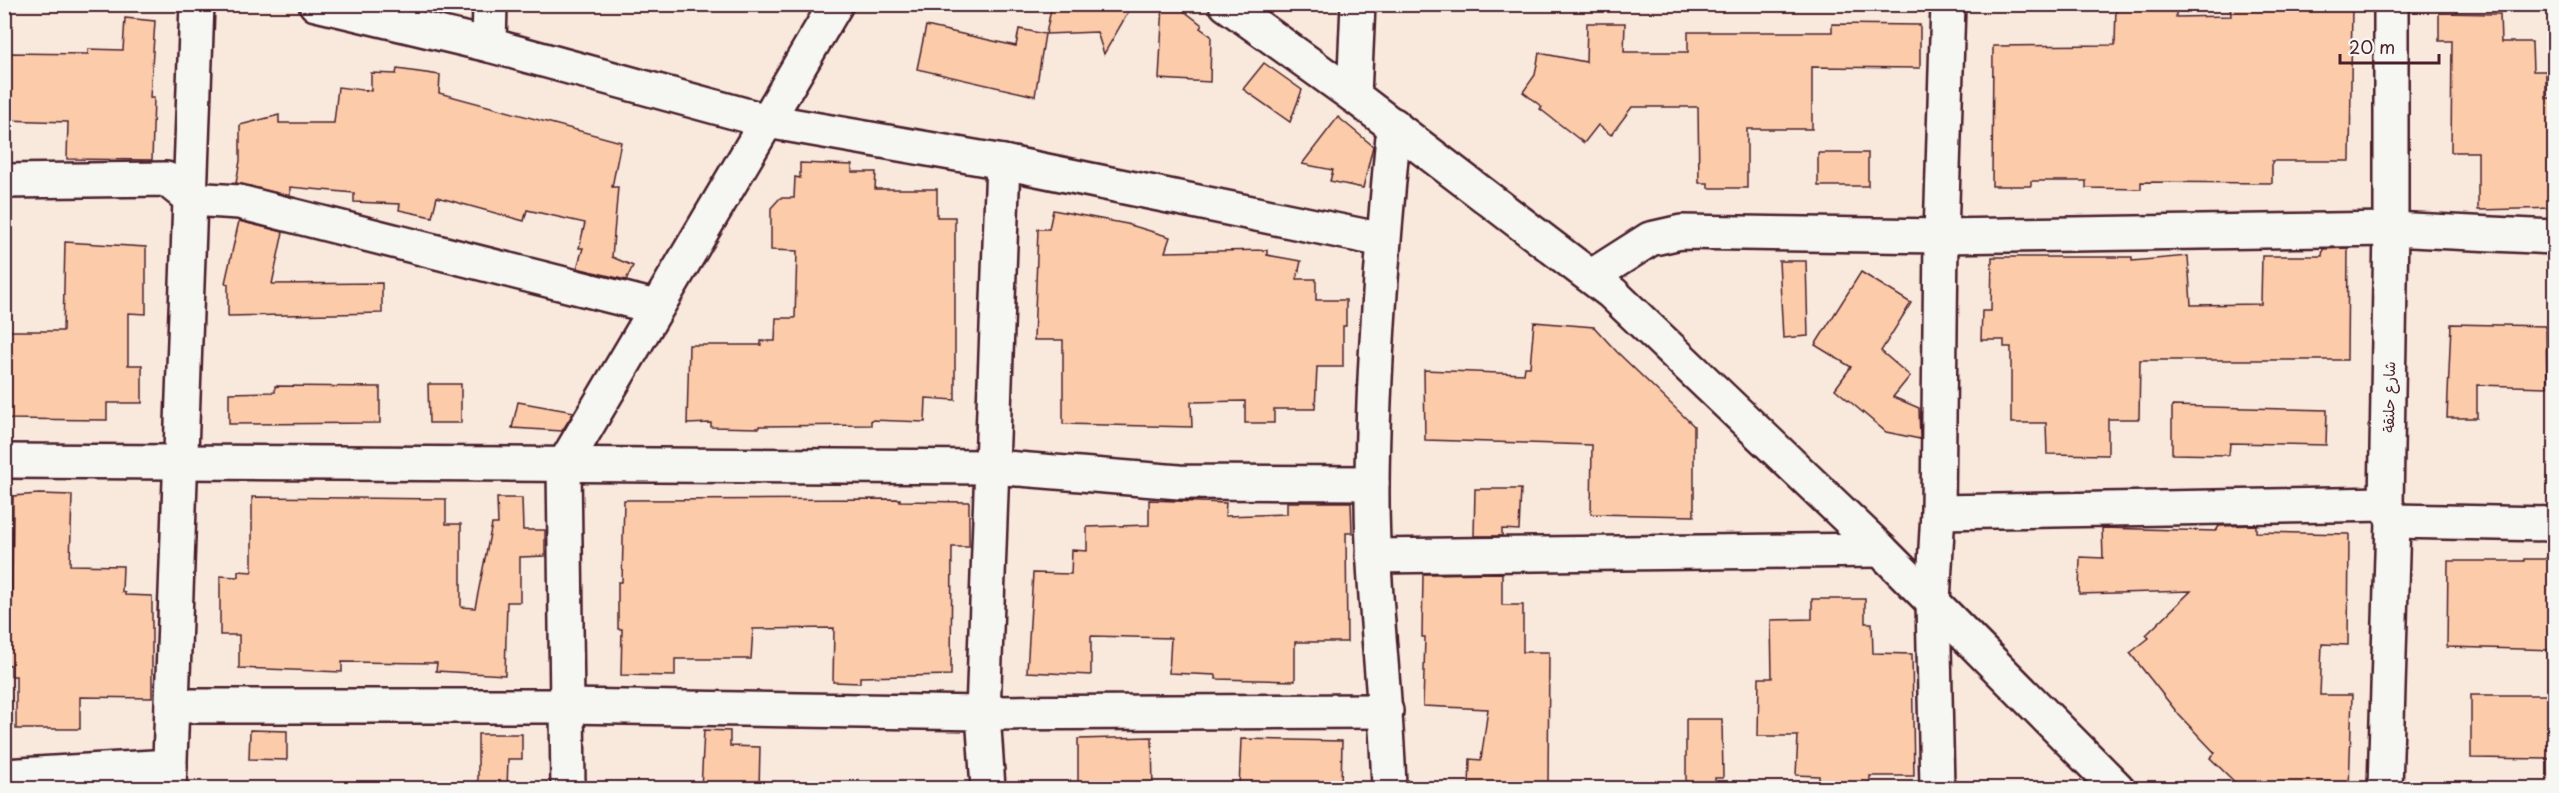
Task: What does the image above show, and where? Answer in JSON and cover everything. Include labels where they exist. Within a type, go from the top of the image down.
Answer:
[{"type":"street","points":[[4,776],[170,778],[197,4]]},
{"type":"street","points":[[316,4],[489,45],[767,122],[1003,162],[1383,240]]},
{"type":"street","points":[[489,45],[490,4]]},
{"type":"street","points":[[568,789],[564,465],[836,4]]},
{"type":"street","points":[[1226,4],[1394,125],[1592,276],[1881,550],[2117,789]]},
{"type":"street","points":[[1354,96],[1358,4]]},
{"type":"street","points":[[1937,789],[1933,601],[1938,512],[1941,236],[1948,4]]},
{"type":"street","name":"شارع حلنقة","points":[[2385,789],[2389,512],[2391,4]]},
{"type":"street","points":[[1389,789],[1386,711],[1374,556],[1372,483],[1383,240],[1394,125]]},
{"type":"street","points":[[988,789],[983,713],[1003,162]]},
{"type":"street","points":[[4,181],[166,178],[191,199],[239,202],[656,307]]},
{"type":"street","points":[[1592,276],[1650,239],[1664,234],[1941,236],[2391,229],[2554,237]]},
{"type":"street","points":[[4,461],[182,464],[993,467],[1179,482],[1372,483]]},
{"type":"street","points":[[1938,512],[2389,512],[2554,524]]},
{"type":"street","points":[[1374,556],[1881,550]]},
{"type":"street","points":[[172,706],[567,706],[983,713],[1386,711]]},
{"type":"building","points":[[1052,4],[1133,4],[1104,54],[1097,32],[1046,34]]},
{"type":"building","points":[[1163,4],[1175,4],[1202,25],[1200,28],[1211,36],[1210,82],[1159,79]]},
{"type":"building","points":[[2116,4],[2176,4],[2176,17],[2231,16],[2230,4],[2352,4],[2350,161],[2272,161],[2272,183],[2141,182],[2141,189],[2086,188],[2086,181],[2031,181],[2031,186],[1992,186],[1993,46],[2115,45]]},
{"type":"building","points":[[2439,13],[2500,14],[2501,42],[2532,42],[2533,71],[2546,71],[2546,98],[2554,98],[2554,208],[2478,210],[2478,152],[2451,152],[2452,41],[2439,41]]},
{"type":"building","points":[[125,18],[155,21],[150,98],[154,98],[152,160],[67,159],[68,122],[4,120],[6,53],[88,54],[88,49],[123,50]]},
{"type":"building","points":[[1587,23],[1625,23],[1624,52],[1688,52],[1688,32],[1832,32],[1832,24],[1920,25],[1920,68],[1812,67],[1812,129],[1747,129],[1747,188],[1708,188],[1708,183],[1699,183],[1698,107],[1632,107],[1611,135],[1598,125],[1584,143],[1540,109],[1542,107],[1523,92],[1535,75],[1539,53],[1586,62]]},
{"type":"building","points":[[926,26],[1016,46],[1019,29],[1045,34],[1035,96],[917,69]]},
{"type":"building","points":[[1264,63],[1302,90],[1290,122],[1243,89]]},
{"type":"building","points":[[397,69],[440,75],[439,93],[621,142],[612,187],[618,187],[612,257],[633,266],[626,280],[577,268],[583,248],[579,248],[585,223],[527,210],[524,221],[437,197],[432,217],[399,210],[400,204],[354,202],[354,193],[290,187],[290,196],[236,183],[240,161],[240,125],[279,115],[279,123],[334,123],[338,87],[371,91],[371,73],[396,74]]},
{"type":"building","points":[[1338,117],[1373,146],[1363,188],[1330,181],[1333,170],[1302,164]]},
{"type":"building","points":[[1818,153],[1868,153],[1868,186],[1818,186]]},
{"type":"building","points":[[800,163],[852,165],[852,172],[876,172],[875,189],[937,189],[937,217],[955,217],[955,400],[926,398],[925,422],[871,420],[871,425],[759,426],[759,428],[711,427],[711,423],[687,424],[689,345],[761,345],[761,341],[775,341],[776,318],[795,318],[797,251],[771,250],[771,208],[780,198],[794,198],[795,177],[800,178]]},
{"type":"building","points":[[1053,210],[1127,224],[1170,237],[1165,252],[1267,250],[1267,255],[1301,261],[1297,279],[1316,279],[1316,300],[1346,300],[1346,326],[1343,326],[1343,367],[1317,367],[1315,409],[1274,409],[1274,423],[1245,423],[1245,401],[1191,402],[1192,427],[1063,424],[1063,340],[1034,340],[1038,229],[1049,229]]},
{"type":"building","points":[[239,221],[283,232],[272,284],[382,283],[382,313],[228,316],[228,284],[225,283]]},
{"type":"building","points":[[65,242],[146,247],[146,314],[128,313],[128,365],[142,365],[142,403],[107,403],[107,420],[4,419],[4,331],[63,331]]},
{"type":"building","points":[[2348,248],[2347,360],[2140,360],[2139,419],[2108,419],[2108,455],[2047,454],[2046,423],[2011,423],[2011,347],[2004,347],[2004,340],[1981,340],[1982,311],[1991,311],[1992,257],[2132,257],[2132,261],[2188,256],[2191,305],[2261,304],[2262,256],[2322,256],[2323,249]]},
{"type":"building","points":[[1779,261],[1806,261],[1808,336],[1783,338]]},
{"type":"building","points":[[1861,272],[1911,303],[1881,351],[1910,376],[1893,397],[1919,408],[1920,439],[1886,432],[1835,389],[1851,367],[1815,345]]},
{"type":"building","points":[[1534,322],[1594,327],[1694,426],[1694,516],[1591,514],[1592,445],[1425,440],[1424,370],[1524,374],[1525,367],[1530,367]]},
{"type":"building","points":[[2451,324],[2546,326],[2547,387],[2477,385],[2477,418],[2447,418]]},
{"type":"building","points":[[428,384],[461,384],[461,423],[429,423]]},
{"type":"building","points":[[275,386],[380,387],[380,423],[229,424],[229,393],[275,392]]},
{"type":"building","points":[[518,402],[574,412],[562,431],[512,428]]},
{"type":"building","points":[[2172,406],[2327,410],[2326,445],[2230,443],[2229,455],[2172,454]]},
{"type":"building","points":[[1475,489],[1521,489],[1519,530],[1502,529],[1502,536],[1474,536]]},
{"type":"building","points":[[72,495],[70,565],[123,566],[122,592],[125,595],[152,596],[152,698],[80,697],[80,729],[16,729],[16,676],[11,676],[11,665],[4,664],[4,595],[12,595],[13,496]]},
{"type":"building","points":[[252,497],[446,499],[446,524],[461,524],[461,607],[475,608],[492,524],[498,524],[497,498],[522,498],[523,530],[545,530],[545,556],[520,557],[520,602],[507,602],[505,675],[436,671],[437,663],[342,662],[342,672],[239,668],[239,635],[220,635],[220,576],[238,577],[238,571],[252,572]]},
{"type":"building","points":[[900,499],[900,501],[969,502],[969,547],[952,547],[951,675],[860,677],[860,683],[833,682],[834,628],[753,629],[751,659],[675,659],[675,676],[621,675],[622,629],[618,629],[618,582],[622,582],[624,500]]},
{"type":"building","points":[[1149,500],[1226,503],[1225,516],[1287,514],[1287,502],[1351,502],[1352,533],[1346,533],[1347,642],[1295,642],[1295,681],[1216,679],[1216,675],[1169,673],[1171,638],[1091,636],[1091,675],[1027,672],[1033,573],[1071,574],[1072,550],[1087,551],[1087,527],[1149,525]]},
{"type":"building","points":[[2256,525],[2256,532],[2349,534],[2348,645],[2322,644],[2320,695],[2352,695],[2349,789],[2242,789],[2210,758],[2215,753],[2179,715],[2130,653],[2149,638],[2146,635],[2191,591],[2079,594],[2080,557],[2103,558],[2102,528],[2216,531],[2219,526]]},
{"type":"building","points":[[2524,559],[2554,559],[2554,650],[2447,647],[2448,561],[2524,561]]},
{"type":"building","points":[[1502,573],[1502,605],[1523,605],[1523,652],[1549,652],[1548,788],[1469,787],[1470,759],[1481,760],[1488,709],[1423,706],[1425,637],[1422,637],[1423,574]]},
{"type":"building","points":[[1812,599],[1865,599],[1865,623],[1872,623],[1873,653],[1912,654],[1914,776],[1870,776],[1870,789],[1819,789],[1819,776],[1796,775],[1798,736],[1758,736],[1759,678],[1772,678],[1771,620],[1812,619]]},
{"type":"building","points":[[2471,695],[2554,695],[2554,759],[2471,758]]},
{"type":"building","points":[[1686,719],[1722,719],[1723,778],[1715,778],[1715,789],[1686,789]]},
{"type":"building","points":[[250,730],[287,731],[287,760],[249,759]]},
{"type":"building","points":[[704,730],[730,731],[730,746],[760,747],[759,789],[701,789]]},
{"type":"building","points":[[478,734],[522,734],[522,759],[508,759],[507,789],[478,789]]},
{"type":"building","points":[[1152,737],[1153,789],[1078,789],[1078,739]]},
{"type":"building","points":[[1241,739],[1342,741],[1341,789],[1239,789]]}]
